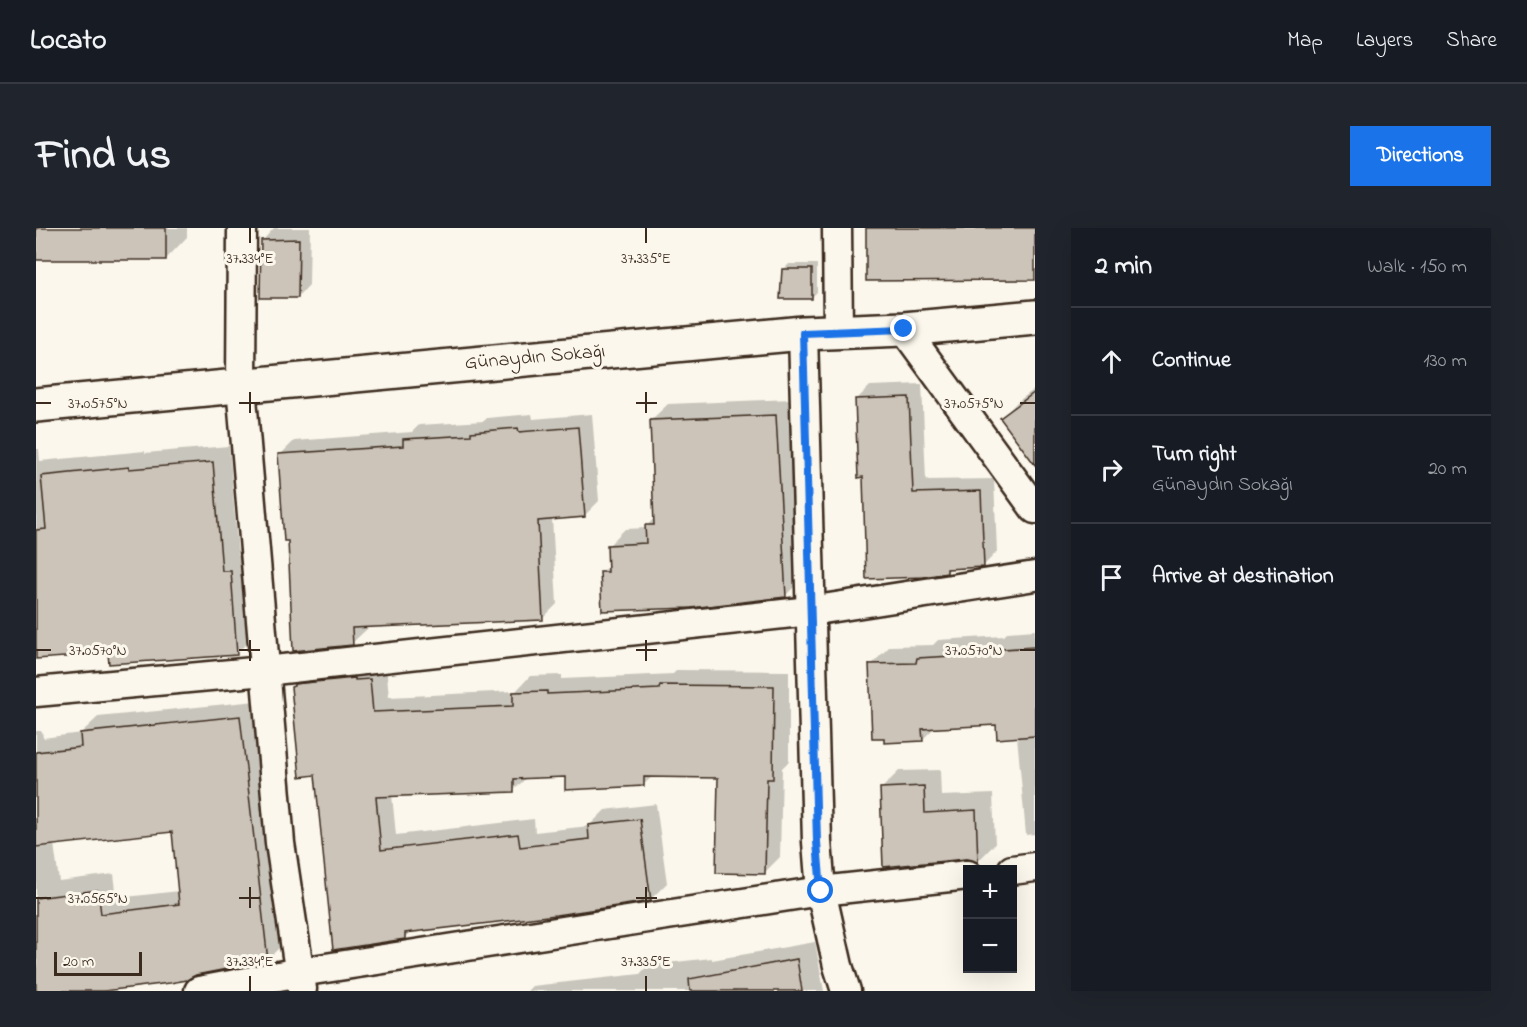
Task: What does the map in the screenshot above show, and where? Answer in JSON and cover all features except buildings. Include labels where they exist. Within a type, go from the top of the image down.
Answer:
[{"type":"street","points":[[242,228],[241,386],[280,843],[301,981]]},
{"type":"street","points":[[837,228],[838,330]]},
{"type":"street","name":"Günaydın Sokağı","points":[[36,405],[803,333],[904,329],[1035,317]]},
{"type":"street","points":[[904,329],[1035,509]]},
{"type":"street","points":[[803,333],[817,831],[821,891],[846,991]]},
{"type":"street","points":[[36,692],[265,670],[810,611],[1035,576]]},
{"type":"street","points":[[1017,869],[1035,867]]},
{"type":"street","points":[[199,991],[301,981],[821,891],[963,876]]},
{"type":"route","points":[[821,891],[817,842],[803,333],[904,329]]}]
